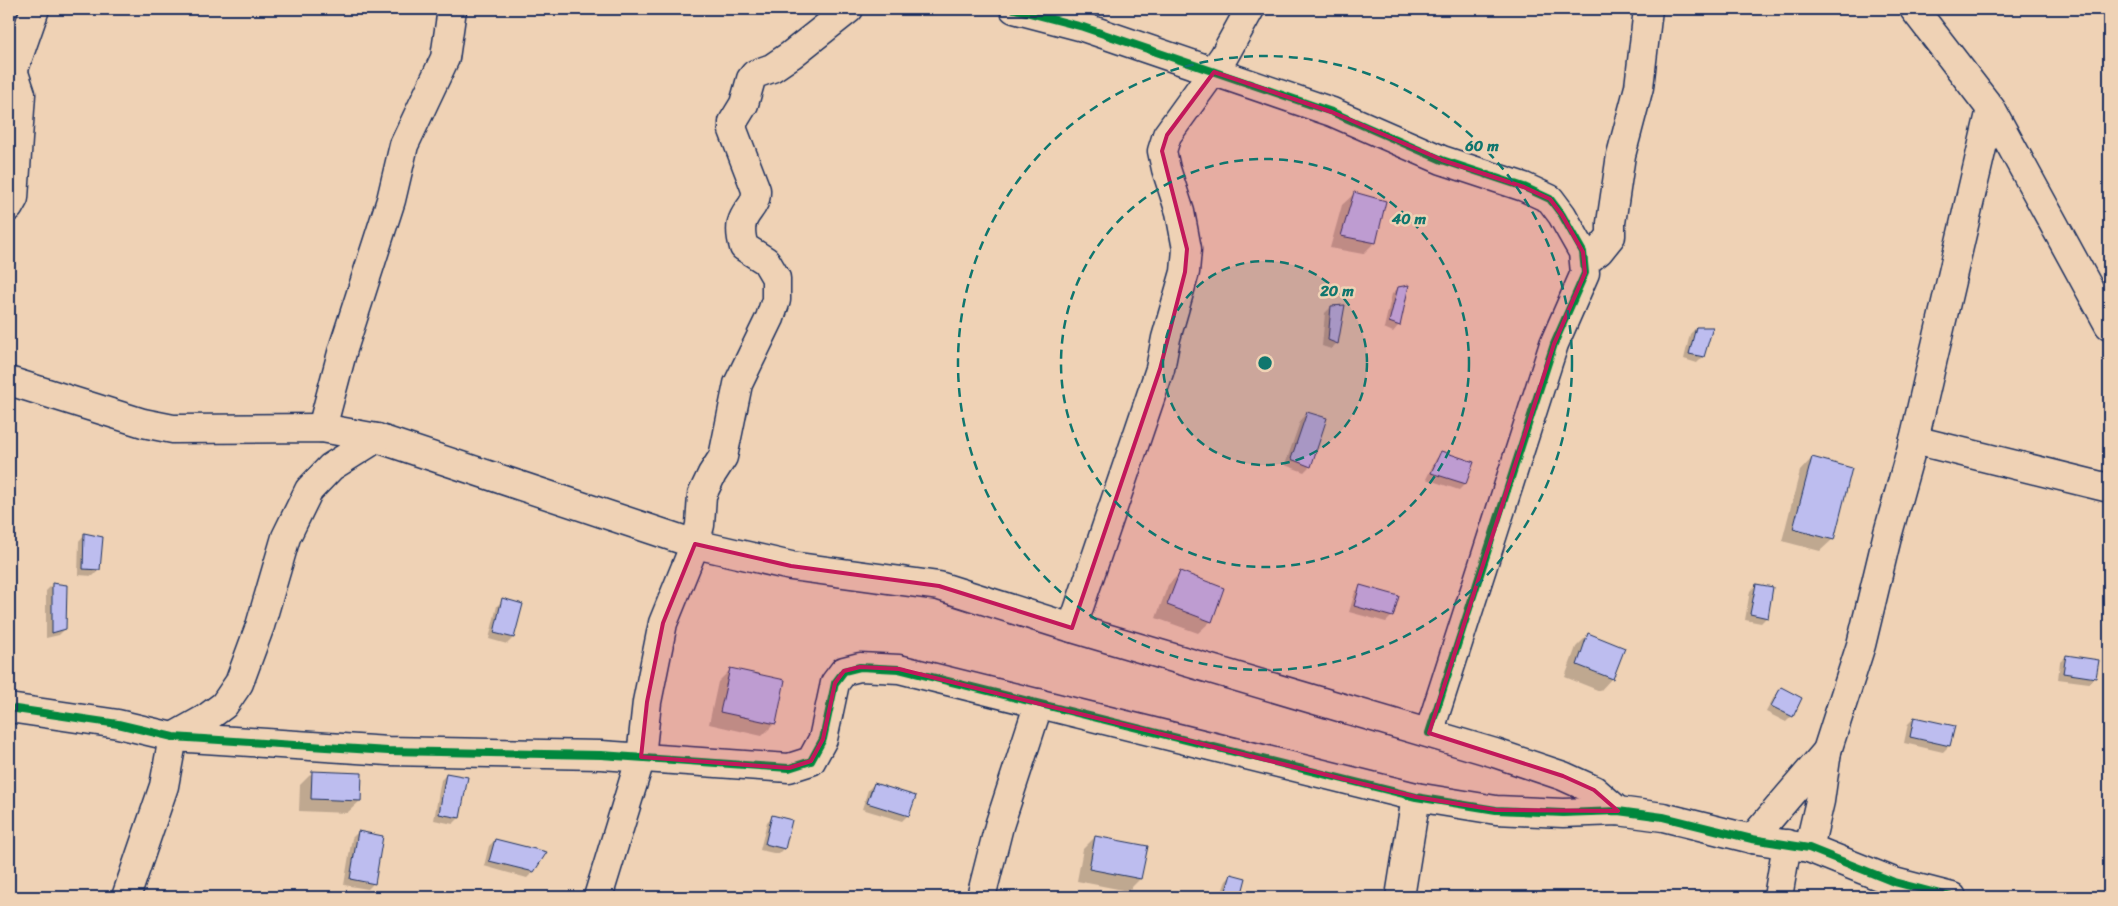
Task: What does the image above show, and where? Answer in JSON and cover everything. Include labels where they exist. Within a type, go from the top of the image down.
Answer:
[{"type":"street","points":[[9,207],[14,198],[21,94],[11,65],[35,9]]},
{"type":"street","points":[[322,428],[343,348],[391,200],[404,145],[445,58],[452,9]]},
{"type":"street","points":[[598,897],[642,757],[647,702],[663,623],[695,544],[700,525],[702,495],[723,457],[738,384],[766,326],[776,300],[776,278],[766,261],[744,247],[741,237],[740,225],[756,198],[756,190],[735,137],[733,122],[744,104],[751,78],[755,74],[772,68],[791,55],[849,9]]},
{"type":"street","points":[[1014,9],[1083,27],[1332,112],[1442,160],[1524,187],[1550,199],[1562,215],[1583,252],[1586,273],[1554,344],[1429,732]]},
{"type":"street","points":[[1072,628],[1160,369],[1166,338],[1185,272],[1187,249],[1184,230],[1162,151],[1167,136],[1214,72],[1250,9]]},
{"type":"street","points":[[1585,262],[1599,251],[1611,236],[1611,223],[1621,155],[1639,87],[1648,9]]},
{"type":"street","points":[[1914,9],[1991,109],[2109,325]]},
{"type":"street","points":[[1778,897],[1798,846],[1820,801],[1827,751],[1861,645],[1888,533],[1914,440],[1991,109]]},
{"type":"street","points":[[9,381],[143,423],[173,429],[322,428],[377,438],[695,544],[791,566],[940,586],[1072,628],[1429,732],[1563,776],[1594,790],[1618,811]]},
{"type":"street","points":[[126,897],[164,786],[173,738],[206,719],[224,705],[238,683],[260,626],[286,537],[309,490],[331,467],[377,438]]},
{"type":"street","points":[[1914,440],[2109,488]]},
{"type":"street","points":[[9,708],[118,724],[173,738],[388,751],[592,754],[789,768],[811,761],[823,739],[835,683],[844,671],[860,667],[898,669],[1039,703],[1098,720],[1416,797],[1496,810],[1563,813],[1618,811],[1664,817],[1752,839],[1798,846],[1897,890],[1952,897]]},
{"type":"street","points":[[981,897],[999,826],[1039,703]]},
{"type":"street","points":[[1752,839],[1827,751]]},
{"type":"street","points":[[1400,897],[1416,797]]},
{"type":"highlighted area","points":[[1214,72],[1332,112],[1442,160],[1524,187],[1550,199],[1562,215],[1583,252],[1585,273],[1554,344],[1429,733],[1563,776],[1594,790],[1618,811],[1496,810],[1416,797],[899,669],[860,667],[844,671],[835,683],[823,739],[811,761],[789,768],[641,757],[647,702],[663,623],[695,544],[791,566],[939,586],[1072,628],[1160,369],[1185,272],[1187,249],[1162,151],[1167,135]]},
{"type":"building","points":[[1354,192],[1386,201],[1376,243],[1341,236]]},
{"type":"building","points":[[1409,285],[1400,326],[1389,322],[1398,287]]},
{"type":"building","points":[[1345,305],[1338,344],[1328,340],[1331,306]]},
{"type":"building","points":[[1696,327],[1713,327],[1704,357],[1689,354]]},
{"type":"building","points":[[1307,412],[1327,418],[1311,467],[1291,459]]},
{"type":"building","points":[[1441,451],[1474,462],[1466,484],[1431,473]]},
{"type":"building","points":[[1812,457],[1852,468],[1834,540],[1793,529]]},
{"type":"building","points":[[84,533],[103,537],[100,570],[83,569]]},
{"type":"building","points":[[1180,571],[1224,588],[1212,622],[1167,605]]},
{"type":"building","points":[[52,583],[67,585],[66,629],[52,633]]},
{"type":"building","points":[[1756,584],[1773,587],[1768,618],[1750,614]]},
{"type":"building","points":[[1360,585],[1399,596],[1393,617],[1354,606]]},
{"type":"building","points":[[502,598],[523,604],[514,638],[494,633]]},
{"type":"building","points":[[1588,633],[1625,648],[1613,679],[1577,665]]},
{"type":"building","points":[[2066,655],[2099,660],[2096,678],[2063,673]]},
{"type":"building","points":[[730,668],[785,680],[776,724],[720,712]]},
{"type":"building","points":[[1781,687],[1802,698],[1793,717],[1771,706]]},
{"type":"building","points":[[1914,717],[1955,726],[1950,746],[1910,737]]},
{"type":"building","points":[[312,771],[362,773],[361,801],[311,799]]},
{"type":"building","points":[[446,773],[468,777],[460,818],[439,814]]},
{"type":"building","points":[[874,783],[916,796],[909,816],[867,803]]},
{"type":"building","points":[[772,815],[792,820],[785,849],[765,844]]},
{"type":"building","points":[[358,831],[383,836],[375,884],[350,879]]},
{"type":"building","points":[[1095,836],[1148,846],[1141,879],[1089,869]]},
{"type":"building","points":[[495,839],[547,852],[534,872],[489,861]]},
{"type":"building","points":[[1231,874],[1246,878],[1241,897],[1224,897]]},
{"type":"cycle path","points":[[1014,9],[1083,27],[1332,112],[1442,160],[1524,187],[1550,199],[1562,215],[1583,252],[1585,273],[1554,344],[1429,733]]},
{"type":"cycle path","points":[[9,708],[118,724],[173,737],[388,751],[601,755],[789,768],[811,761],[823,739],[835,683],[844,671],[860,667],[899,669],[1416,797],[1496,810],[1563,813],[1618,811],[1663,817],[1752,839],[1809,848],[1894,882],[1952,897]]}]
